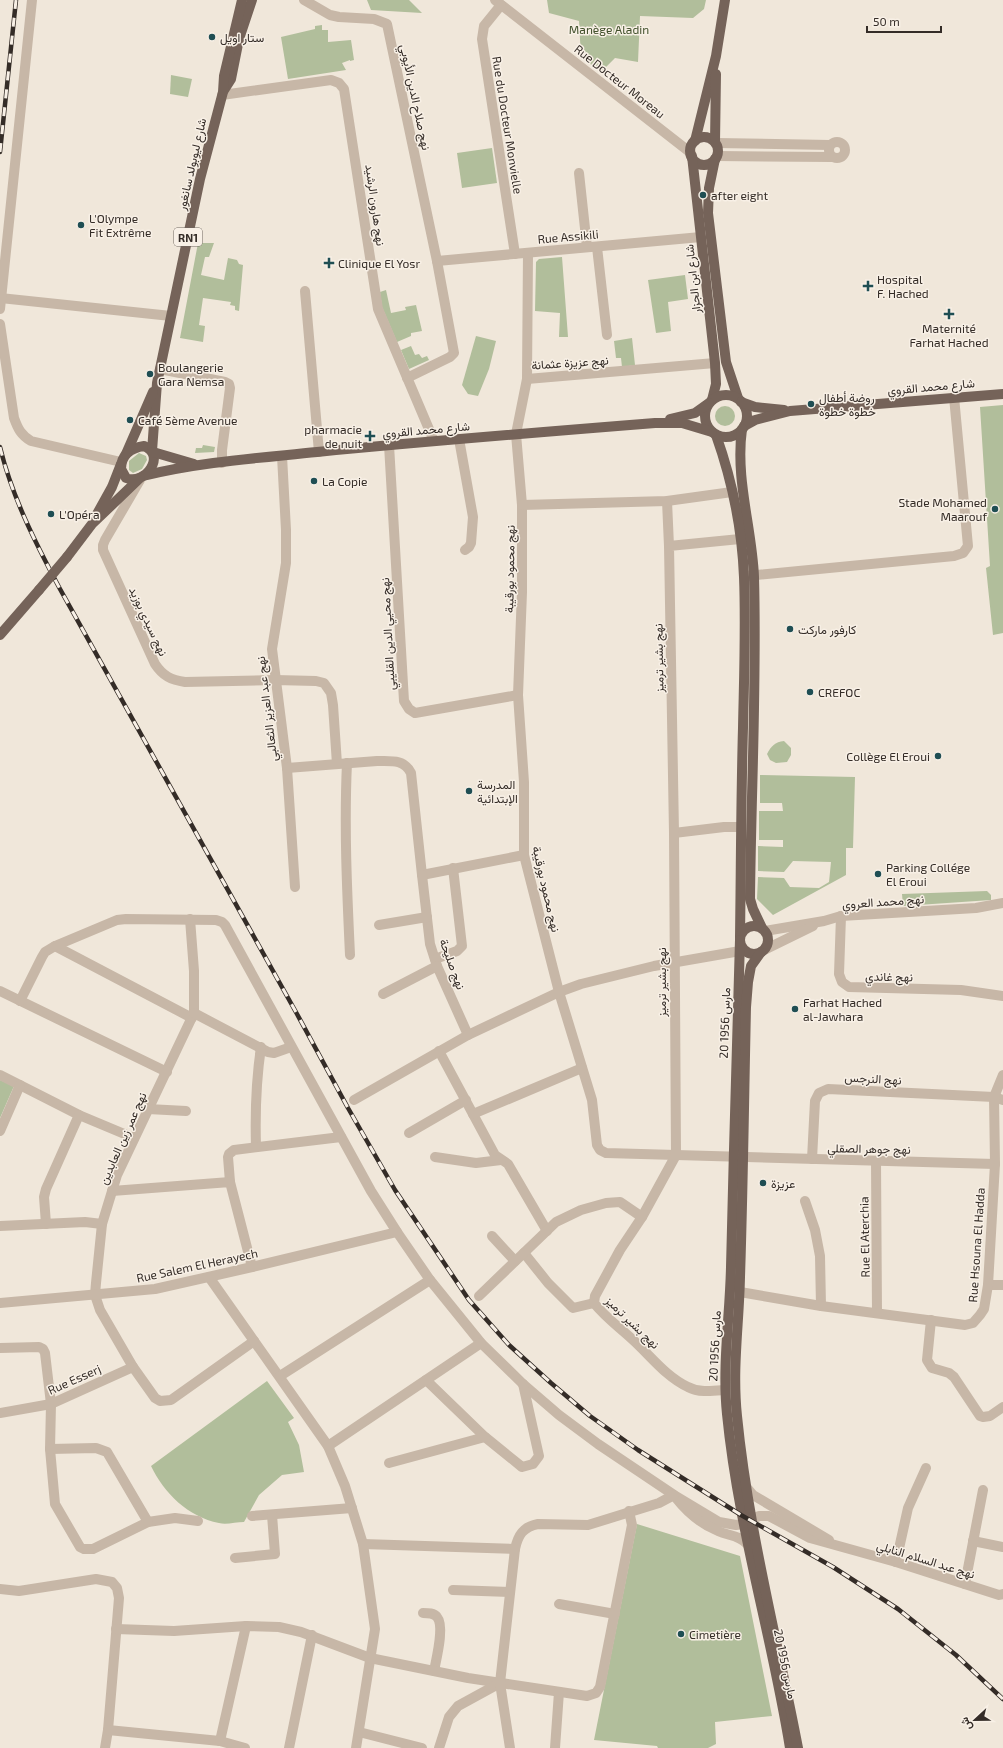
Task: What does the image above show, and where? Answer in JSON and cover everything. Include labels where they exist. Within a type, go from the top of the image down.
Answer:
[{"type":"main road","name":"شارع ليوبولد سانغور","points":[[92,524],[142,477],[153,464],[154,460],[152,452],[160,369],[200,179],[222,94],[224,76],[242,0]]},
{"type":"main road","name":"شارع ليوبولد سانغور","points":[[222,94],[231,79],[240,39],[252,0]]},
{"type":"main road","points":[[695,141],[704,137],[710,138],[715,143],[718,149],[716,157],[709,164],[702,164],[696,161],[691,154],[691,147],[695,141],[716,56],[725,0]]},
{"type":"main road","points":[[715,143],[716,56]]},
{"type":"main road","name":"شارع ابن الجزار","points":[[691,154],[716,384],[711,401]]},
{"type":"main road","name":"شارع ابن الجزار","points":[[716,157],[709,188],[708,213],[726,362],[740,400]]},
{"type":"main road","name":"شارع ليوبولد سانغور","points":[[0,635],[67,557],[92,524],[112,487],[122,460],[158,383]]},
{"type":"main road","name":"شارع محمد القروي","points":[[142,477],[166,470],[200,465],[319,452],[655,422],[682,423],[714,433],[730,436],[737,434],[755,420],[790,411],[1003,394]]},
{"type":"main road","name":"شارع محمد القروي","points":[[655,422],[695,413],[711,401],[725,395],[756,407],[790,411]]},
{"type":"main road","points":[[711,401],[705,415],[708,427],[714,433],[724,456],[740,539],[749,576],[744,670],[740,938],[743,951],[753,954],[762,951],[768,943],[768,939],[753,909],[750,899],[755,669],[749,576],[740,444],[747,413],[740,400]]},
{"type":"main road","points":[[142,477],[131,480],[126,478],[121,470],[122,460],[134,448],[144,446],[152,452]]},
{"type":"main road","name":"شارع محمد القروي","points":[[152,452],[200,465]]},
{"type":"main road","points":[[740,938],[745,929],[749,926],[764,929]]},
{"type":"main road","name":"20 مارس 1956","points":[[743,951],[735,1060],[739,1157],[740,1292],[736,1340],[735,1389],[746,1488],[748,1522],[747,1544],[790,1748]]},
{"type":"main road","name":"20 مارس 1956","points":[[762,951],[751,966],[748,982],[731,1288],[726,1339],[725,1390],[727,1416],[748,1522],[798,1748]]},
{"type":"street","points":[[0,309],[32,0]]},
{"type":"street","name":"نهج صلاح الدين الأيوبي","points":[[304,0],[330,15],[339,17],[374,18],[388,24],[437,261]]},
{"type":"street","name":"Rue Docteur Moreau","points":[[498,3],[691,154]]},
{"type":"street","name":"Rue du Docteur Monvielle","points":[[498,3],[484,26],[482,39],[515,254]]},
{"type":"street","name":"نهج هارون الرشيد","points":[[222,94],[331,80],[339,83],[344,89],[376,302],[406,378],[434,441]]},
{"type":"street","points":[[715,143],[830,145],[838,142],[844,148],[842,156],[836,158],[716,157]]},
{"type":"street","points":[[830,145],[829,152],[832,157]]},
{"type":"street","points":[[579,173],[607,335]]},
{"type":"street","name":"Rue Assikili","points":[[437,261],[701,237]]},
{"type":"street","name":"نهج عزيزة عثمانة","points":[[528,253],[527,379],[714,363]]},
{"type":"street","points":[[406,378],[450,357],[454,353],[437,261]]},
{"type":"street","points":[[305,291],[319,452]]},
{"type":"street","points":[[0,298],[171,316]]},
{"type":"street","points":[[0,324],[14,418],[18,429],[23,436],[31,441],[122,460]]},
{"type":"street","points":[[160,369],[229,384],[230,388],[222,450],[222,463]]},
{"type":"street","name":"نهج محمود بورقيبة","points":[[527,379],[516,434],[522,505],[522,584],[518,695],[524,782],[524,855],[559,992],[592,1100],[597,1145],[600,1150],[606,1153],[739,1157]]},
{"type":"street","points":[[749,576],[954,556],[963,553],[968,546],[954,398]]},
{"type":"street","points":[[459,439],[473,517],[472,543],[469,548],[465,550]]},
{"type":"street","name":"نهج محيي الدين القليبي","points":[[389,445],[404,701],[409,709],[415,712],[518,695]]},
{"type":"street","name":"نهج عبد العزيز الثعالبي","points":[[282,456],[286,530],[286,563],[272,649],[287,768],[294,887]]},
{"type":"street","name":"نهج سيدي بوزيد","points":[[142,477],[103,545],[106,558],[154,664],[167,677],[175,681],[275,680]]},
{"type":"street","points":[[522,505],[667,501],[732,492]]},
{"type":"street","name":"نهج بشير ترميز","points":[[667,501],[674,833],[673,963],[676,1155],[642,1217],[620,1250],[595,1296],[594,1303],[601,1313],[632,1339],[669,1375],[679,1382],[689,1388],[700,1391],[725,1390]]},
{"type":"street","points":[[669,546],[740,539]]},
{"type":"street","points":[[275,680],[316,681],[324,683],[331,693],[346,787],[347,889],[350,955]]},
{"type":"street","name":"نهج صليحة","points":[[342,763],[392,760],[402,763],[411,773],[430,944],[436,963],[468,1035]]},
{"type":"street","points":[[287,768],[342,763]]},
{"type":"street","points":[[674,833],[741,826]]},
{"type":"street","points":[[422,875],[524,855]]},
{"type":"street","points":[[383,994],[457,951],[462,946],[453,868]]},
{"type":"street","name":"نهج محمد العروي","points":[[764,929],[824,921],[841,916],[976,908],[1003,903]]},
{"type":"street","name":"نهج غاندي","points":[[841,916],[839,974],[842,982],[849,987],[961,990],[1003,996]]},
{"type":"street","points":[[379,925],[427,917]]},
{"type":"street","name":"نهج عبد السلام النابلي","points":[[55,946],[117,920],[126,918],[216,920],[225,925],[341,1137],[397,1232],[430,1280],[481,1343],[559,1415],[598,1444],[719,1522],[736,1525],[748,1522],[759,1516],[769,1516],[810,1538],[841,1548],[896,1562],[1002,1595]]},
{"type":"street","points":[[190,919],[194,971],[193,1015]]},
{"type":"street","points":[[762,951],[824,921]]},
{"type":"street","points":[[20,1001],[45,952],[55,946],[268,1052],[274,1053],[291,1047]]},
{"type":"street","points":[[354,1100],[468,1035],[559,992],[582,984],[654,966],[743,951]]},
{"type":"street","points":[[0,992],[167,1072]]},
{"type":"street","name":"نهج عمر زين العابدين","points":[[193,1015],[117,1175],[102,1224],[95,1295],[100,1310],[133,1367],[155,1398],[160,1401],[171,1400],[254,1341]]},
{"type":"street","points":[[256,1147],[256,1082],[260,1048]]},
{"type":"street","points":[[440,1051],[495,1156],[508,1164],[547,1231]]},
{"type":"street","points":[[473,1114],[582,1068]]},
{"type":"street","name":"Rue Hsouna El Hadda","points":[[740,1292],[821,1306],[966,1325],[973,1323],[984,1309],[988,1284],[998,1099],[1003,1074]]},
{"type":"street","points":[[0,1075],[80,1115],[134,1138]]},
{"type":"street","points":[[0,1131],[20,1085]]},
{"type":"street","name":"نهج النرجس","points":[[812,1159],[815,1101],[819,1093],[828,1089],[998,1099]]},
{"type":"street","points":[[409,1133],[466,1100]]},
{"type":"street","points":[[148,1109],[186,1111]]},
{"type":"street","points":[[46,1224],[44,1197],[46,1188],[80,1115]]},
{"type":"street","points":[[252,1267],[230,1182],[229,1154],[234,1150],[341,1137]]},
{"type":"street","points":[[435,1157],[476,1163],[501,1160]]},
{"type":"street","name":"نهج جوهر الصقلي","points":[[739,1157],[995,1164]]},
{"type":"street","name":"Rue El Aterchia","points":[[876,1161],[877,1313]]},
{"type":"street","points":[[112,1190],[230,1182]]},
{"type":"street","points":[[805,1200],[815,1230],[820,1256],[821,1306]]},
{"type":"street","points":[[479,1296],[556,1222],[562,1219],[581,1210],[606,1203],[620,1202],[642,1217]]},
{"type":"street","points":[[0,1226],[85,1222],[102,1224]]},
{"type":"street","name":"Rue Salem El Herayech","points":[[0,1303],[156,1289],[397,1232]]},
{"type":"street","points":[[492,1236],[515,1261]]},
{"type":"street","points":[[524,1252],[548,1283],[573,1308],[594,1303]]},
{"type":"street","points":[[209,1277],[328,1446],[345,1486],[352,1508],[363,1544],[374,1623],[374,1641],[356,1748]]},
{"type":"street","points":[[280,1376],[430,1280]]},
{"type":"street","points":[[988,1284],[1003,1285]]},
{"type":"street","points":[[931,1320],[927,1360],[932,1368],[949,1373],[954,1377],[980,1416],[990,1416],[1003,1407]]},
{"type":"street","points":[[328,1446],[481,1343]]},
{"type":"street","points":[[0,1348],[39,1347],[43,1349],[45,1353],[51,1404],[50,1449],[55,1504],[80,1547],[84,1549],[93,1549],[148,1522],[176,1518],[198,1521]]},
{"type":"street","name":"Rue Esserj","points":[[0,1413],[51,1404],[133,1367]]},
{"type":"street","points":[[426,1380],[485,1437],[522,1467],[533,1464],[539,1456],[524,1384]]},
{"type":"street","points":[[389,1463],[485,1437]]},
{"type":"street","points":[[50,1449],[96,1448],[107,1452],[148,1522]]},
{"type":"street","points":[[896,1562],[908,1508],[926,1468]]},
{"type":"street","name":"نهج عبد السلام النابلي","points":[[746,1488],[753,1495],[841,1548]]},
{"type":"street","points":[[965,1584],[983,1490]]},
{"type":"street","points":[[510,1748],[500,1682],[515,1549],[518,1537],[524,1529],[531,1525],[538,1524],[588,1525],[659,1502],[674,1494],[686,1510],[703,1523],[720,1532],[740,1537],[747,1544]]},
{"type":"street","points":[[252,1516],[352,1508]]},
{"type":"street","points":[[116,1629],[174,1631],[246,1626],[279,1626],[312,1635],[370,1658],[434,1671],[587,1696],[596,1693],[600,1687],[632,1525],[629,1511]]},
{"type":"street","points":[[235,1558],[275,1554],[272,1515]]},
{"type":"street","points":[[973,1541],[1003,1547]]},
{"type":"street","points":[[363,1544],[515,1549]]},
{"type":"street","points":[[0,1589],[20,1591],[96,1579],[112,1582],[117,1588],[119,1598],[108,1730],[105,1748]]},
{"type":"street","points":[[453,1590],[510,1592]]},
{"type":"street","points":[[559,1604],[615,1614]]},
{"type":"street","points":[[423,1613],[433,1614],[438,1618],[440,1626],[434,1671]]},
{"type":"street","points":[[220,1741],[246,1626]]},
{"type":"street","points":[[289,1748],[312,1635]]},
{"type":"street","points":[[439,1748],[450,1717],[458,1706],[500,1682]]},
{"type":"street","points":[[555,1748],[559,1692]]},
{"type":"street","points":[[108,1730],[220,1741],[245,1748]]},
{"type":"street","points":[[358,1732],[422,1748]]},
{"type":"green space","points":[[367,0],[409,0],[422,13],[371,10]]},
{"type":"green space","name":"Manège Aladin","points":[[547,0],[706,0],[704,9],[693,18],[640,16],[638,62],[615,58],[601,72],[581,57],[579,21],[549,13]]},
{"type":"green space","points":[[322,25],[322,30],[328,30],[328,42],[351,40],[354,60],[342,63],[346,70],[288,79],[281,37],[315,29],[315,26]]},
{"type":"green space","points":[[171,75],[192,79],[188,97],[170,94]]},
{"type":"green space","points":[[492,148],[497,183],[462,188],[457,153]]},
{"type":"green space","points":[[198,243],[214,243],[209,257],[205,257],[201,275],[224,280],[228,258],[237,260],[239,264],[243,265],[239,311],[235,310],[235,306],[230,305],[231,302],[203,298],[199,325],[205,326],[203,342],[180,338]]},
{"type":"green space","points":[[562,257],[568,337],[559,337],[560,313],[535,311],[536,262],[539,259]]},
{"type":"green space","points":[[685,275],[688,299],[668,302],[671,331],[656,333],[648,280]]},
{"type":"green space","points":[[386,290],[391,313],[406,310],[405,307],[416,305],[422,331],[411,333],[411,336],[397,342],[382,307],[380,292]]},
{"type":"green space","points":[[476,336],[496,341],[489,369],[478,396],[468,394],[462,385]]},
{"type":"green space","points":[[632,338],[635,365],[622,367],[621,358],[616,358],[614,341]]},
{"type":"green space","points":[[411,346],[415,355],[419,354],[422,358],[427,356],[429,360],[409,369],[401,350]]},
{"type":"green space","name":"Stade Mohamed Maarouf","points":[[1003,405],[1003,633],[993,635],[986,568],[990,566],[980,407]]},
{"type":"green space","points":[[725,406],[732,409],[735,416],[732,423],[725,426],[718,423],[715,416],[718,409]]},
{"type":"green space","points":[[203,445],[215,447],[214,452],[195,453],[196,448],[202,448]]},
{"type":"green space","points":[[139,453],[146,456],[147,460],[142,469],[133,473],[129,470],[129,461]]},
{"type":"green space","points":[[784,741],[791,748],[791,755],[787,762],[776,763],[770,760],[767,754],[770,749],[776,743]]},
{"type":"green space","points":[[760,775],[855,777],[853,848],[846,848],[846,875],[773,915],[757,899],[758,877],[784,878],[790,887],[819,888],[829,882],[831,862],[793,861],[784,872],[758,871],[758,846],[783,847],[783,840],[759,840],[759,811],[783,811],[782,803],[760,803]]},
{"type":"green space","points":[[987,891],[991,895],[991,900],[903,906],[902,894]]},
{"type":"green space","points":[[0,1080],[14,1086],[0,1118]]},
{"type":"green space","points":[[267,1381],[294,1418],[288,1422],[299,1445],[304,1472],[282,1475],[259,1495],[244,1522],[222,1524],[197,1515],[178,1502],[170,1494],[156,1476],[151,1466]]},
{"type":"green space","points":[[637,1524],[740,1556],[772,1716],[715,1722],[716,1744],[708,1748],[658,1748],[657,1746],[594,1740]]},
{"type":"railway","points":[[0,152],[16,0]]},
{"type":"railway","points":[[0,447],[18,502],[42,555],[60,589],[395,1190],[469,1300],[509,1345],[590,1416],[638,1450],[741,1515],[833,1567],[898,1609],[956,1655],[1003,1699]]},
{"type":"place","name":"ستار اويل","points":[[212,37]]},
{"type":"place","name":"after eight","points":[[703,195]]},
{"type":"place","name":"L'Olympe Fit Extrême","points":[[81,225]]},
{"type":"place","name":"Clinique El Yosr","points":[[329,263]]},
{"type":"place","name":"Hospital F. Hached","points":[[868,286]]},
{"type":"place","name":"Maternité Farhat Hached","points":[[949,314]]},
{"type":"place","name":"Boulangerie Gara Nemsa","points":[[150,374]]},
{"type":"place","name":"روضة أطفال خطوة خطوة","points":[[811,404]]},
{"type":"place","name":"Café 5ème Avenue","points":[[130,420]]},
{"type":"place","name":"pharmacie de nuit","points":[[370,436]]},
{"type":"place","name":"La Copie","points":[[314,481]]},
{"type":"place","name":"Stade Mohamed Maarouf","points":[[995,509]]},
{"type":"place","name":"L'Opéra","points":[[51,514]]},
{"type":"place","name":"كارفور ماركت","points":[[790,629]]},
{"type":"place","name":"CREFOC","points":[[810,692]]},
{"type":"place","name":"Collège El Eroui","points":[[938,756]]},
{"type":"place","name":"المدرسة الإبتدائية","points":[[469,791]]},
{"type":"place","name":"Parking Collége El Eroui","points":[[878,874]]},
{"type":"place","name":"Farhat Hached al-Jawhara","points":[[795,1009]]},
{"type":"place","name":"عزيزة","points":[[763,1183]]},
{"type":"place","name":"Cimetière","points":[[681,1634]]}]
